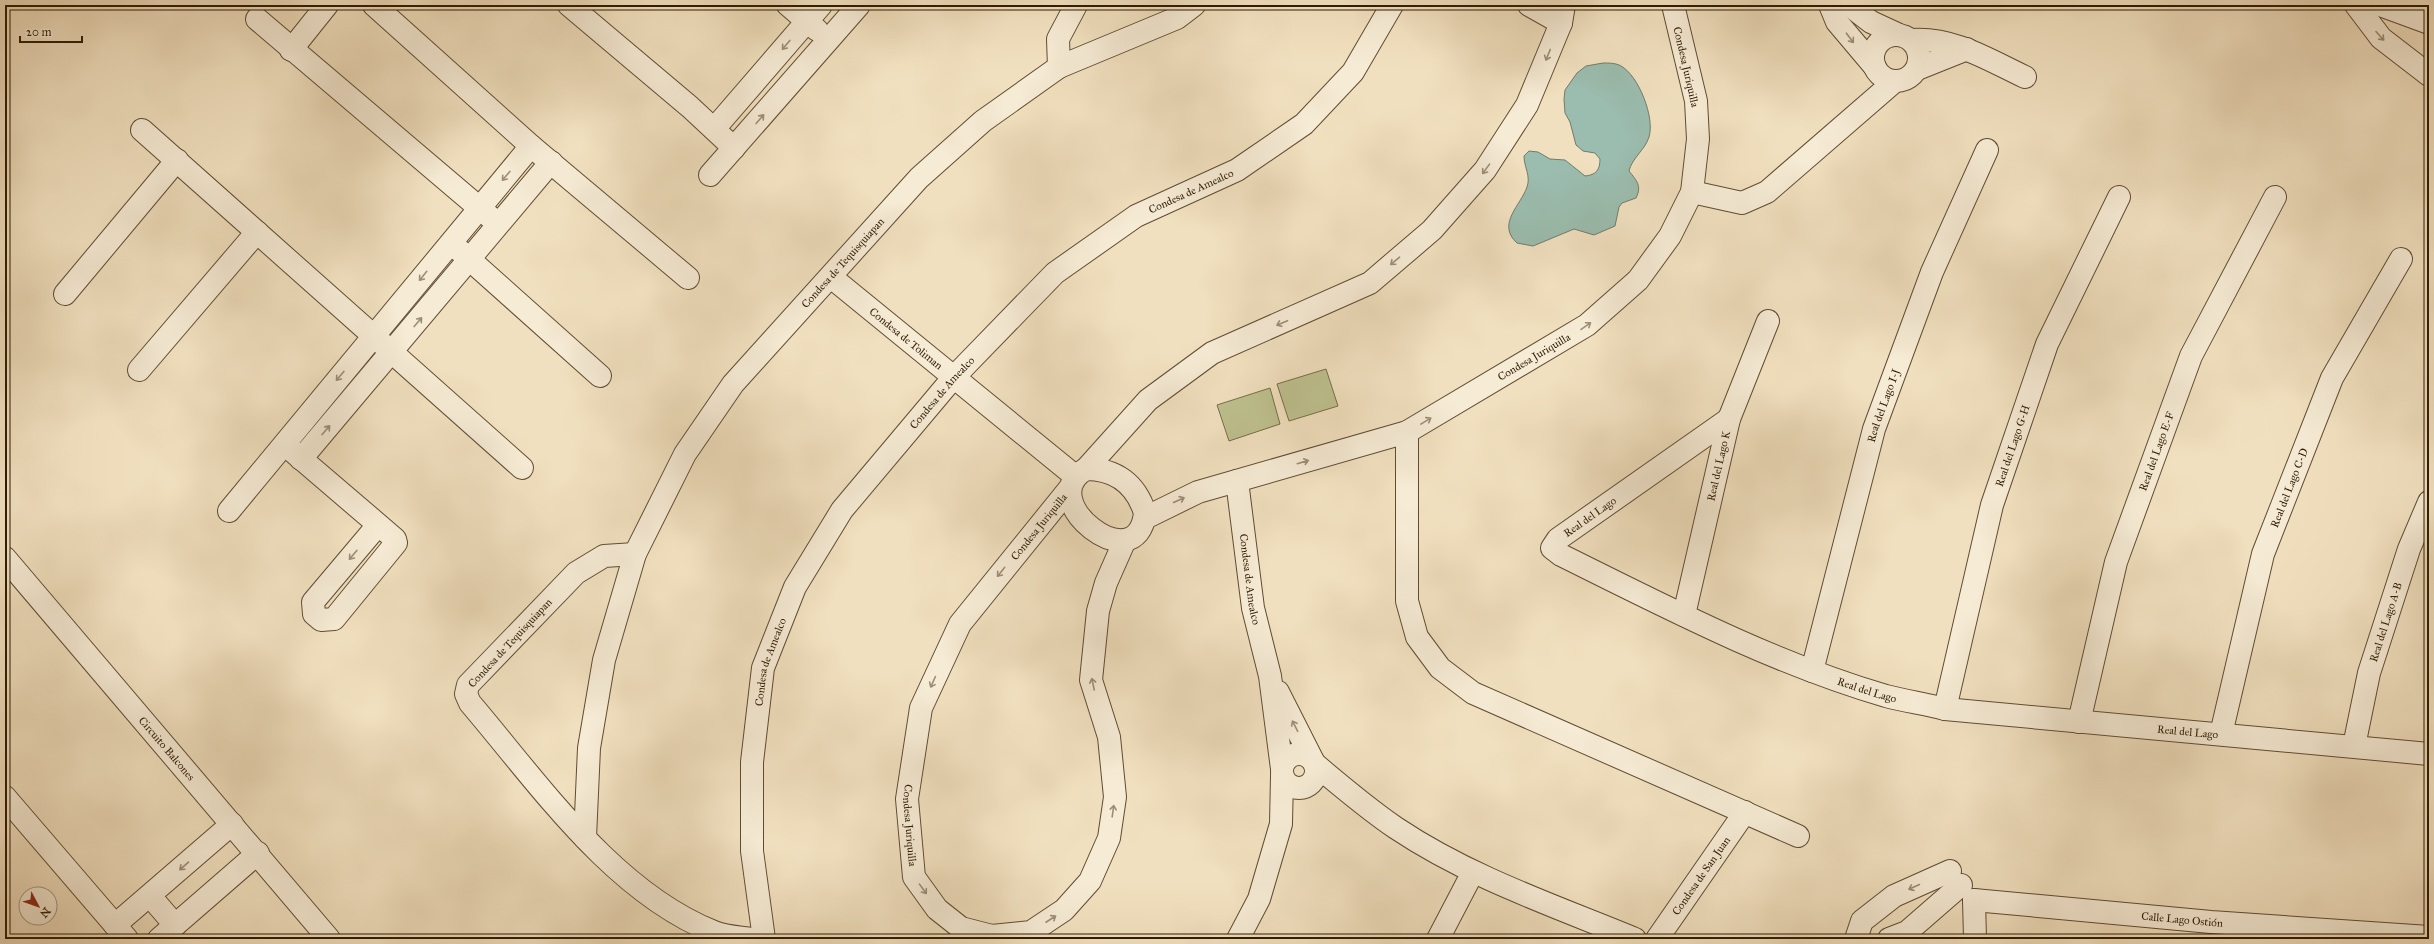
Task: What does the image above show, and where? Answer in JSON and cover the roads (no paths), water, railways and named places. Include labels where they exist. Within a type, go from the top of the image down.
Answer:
[{"type":"street","points":[[291,50],[327,5]]},
{"type":"street","points":[[569,5],[714,129],[734,148]]},
{"type":"street","points":[[788,5],[828,40]]},
{"type":"street","points":[[714,129],[821,5]]},
{"type":"street","points":[[710,175],[859,5]]},
{"type":"street","points":[[1059,67],[1058,39],[1076,5]]},
{"type":"street","name":"Condesa de Tequisquiapan","points":[[585,838],[589,748],[604,660],[635,554],[686,454],[733,384],[919,178],[983,121],[1059,67],[1177,18],[1194,5]]},
{"type":"street","name":"Condesa de Amealco","points":[[764,939],[752,851],[752,762],[763,668],[795,587],[842,510],[953,378],[1055,273],[1136,216],[1237,170],[1304,124],[1353,72],[1392,5]]},
{"type":"street","points":[[1529,5],[1563,14]]},
{"type":"street","name":"Condesa Juriquilla","points":[[1563,14],[1527,105],[1486,170],[1432,230],[1370,283],[1212,353],[1148,400],[1077,478],[960,624],[921,708],[907,799],[914,877],[937,909],[959,934],[992,936],[1031,932],[1064,910],[1090,881],[1109,838],[1115,797],[1109,737],[1091,680],[1098,610],[1106,583],[1125,540],[1141,529],[1145,518],[1198,492],[1407,432],[1588,325],[1638,280],[1670,236],[1692,192],[1698,139],[1696,102],[1673,5]]},
{"type":"street","points":[[1830,5],[1837,22],[1886,79],[1895,81],[1903,80],[1917,69],[1966,49]]},
{"type":"street","points":[[1849,5],[1871,22],[1904,37],[1918,48],[1920,59],[1917,69]]},
{"type":"street","points":[[2356,5],[2381,38],[2429,75]]},
{"type":"street","points":[[2380,5],[2429,23]]},
{"type":"street","points":[[381,7],[531,146],[688,278]]},
{"type":"street","points":[[258,20],[291,50],[499,225]]},
{"type":"street","points":[[1875,67],[1873,59],[1877,44],[1883,39],[1904,37],[1931,39],[1966,49],[2025,77]]},
{"type":"street","points":[[1692,192],[1742,203],[1767,192],[1895,81]]},
{"type":"street","points":[[142,130],[375,335],[522,468]]},
{"type":"street","points":[[229,511],[531,146]]},
{"type":"street","name":"Real del Lago I-J","points":[[1812,671],[1874,430],[1932,272],[1987,150]]},
{"type":"street","points":[[65,294],[177,160]]},
{"type":"street","points":[[301,459],[393,352],[551,162]]},
{"type":"street","name":"Real del Lago G-H","points":[[1946,708],[1992,505],[2044,351],[2119,197]]},
{"type":"street","name":"Real del Lago E-F","points":[[2080,722],[2116,562],[2191,356],[2275,197]]},
{"type":"street","points":[[139,370],[257,232]]},
{"type":"street","points":[[450,243],[600,376]]},
{"type":"street","name":"Real del Lago C-D","points":[[2221,734],[2263,554],[2332,378],[2401,259]]},
{"type":"street","name":"Condesa de Toliman","points":[[831,277],[1077,478]]},
{"type":"street","name":"Real del Lago K","points":[[1684,615],[1729,419],[1768,321]]},
{"type":"street","name":"Real del Lago","points":[[1729,419],[1558,539],[1552,548],[1561,555],[1684,615],[1812,671],[1887,696],[1946,708],[2080,722],[2429,754]]},
{"type":"street","points":[[1407,432],[1407,601],[1417,637],[1440,668],[1473,693],[1798,836]]},
{"type":"street","points":[[284,444],[378,525]]},
{"type":"street","points":[[1077,478],[1102,470],[1128,482],[1142,502],[1145,518]]},
{"type":"street","name":"Condesa Juriquilla","points":[[1077,478],[1071,499],[1078,514],[1084,522],[1102,535],[1111,539],[1125,540]]},
{"type":"street","name":"Condesa de Amealco","points":[[1237,481],[1253,608],[1270,676],[1282,773],[1281,824],[1259,900],[1238,939]]},
{"type":"street","name":"Real del Lago A-B","points":[[2354,746],[2369,674],[2409,549],[2429,502]]},
{"type":"street","name":"Condesa de Tequisquiapan","points":[[635,554],[604,556],[576,573],[468,684],[466,694],[470,703],[585,838],[615,869],[671,911],[715,933],[753,939]]},
{"type":"street","name":"Circuito Balcones","points":[[5,558],[258,853],[329,939]]},
{"type":"street","name":"Condesa de Amealco","points":[[1270,676],[1312,773]]},
{"type":"street","points":[[1312,773],[1302,788],[1290,786],[1282,773],[1287,759],[1297,754],[1303,754],[1312,773],[1353,796],[1397,829],[1473,872],[1635,939]]},
{"type":"street","points":[[1281,824],[1312,773]]},
{"type":"street","points":[[5,797],[121,932],[150,896],[232,824]]},
{"type":"street","name":"Condesa de San Juan","points":[[1657,939],[1745,812]]},
{"type":"street","points":[[159,939],[258,853]]},
{"type":"street","points":[[1438,939],[1473,872]]},
{"type":"street","points":[[1856,939],[1862,921],[1894,896],[1958,881]]},
{"type":"street","points":[[1889,939],[1907,932],[1958,881]]},
{"type":"street","points":[[1958,881],[1975,939]]},
{"type":"street","name":"Calle Lago Ostión","points":[[1958,881],[2211,931],[2429,937]]},
{"type":"street","points":[[150,896],[175,925]]}]
